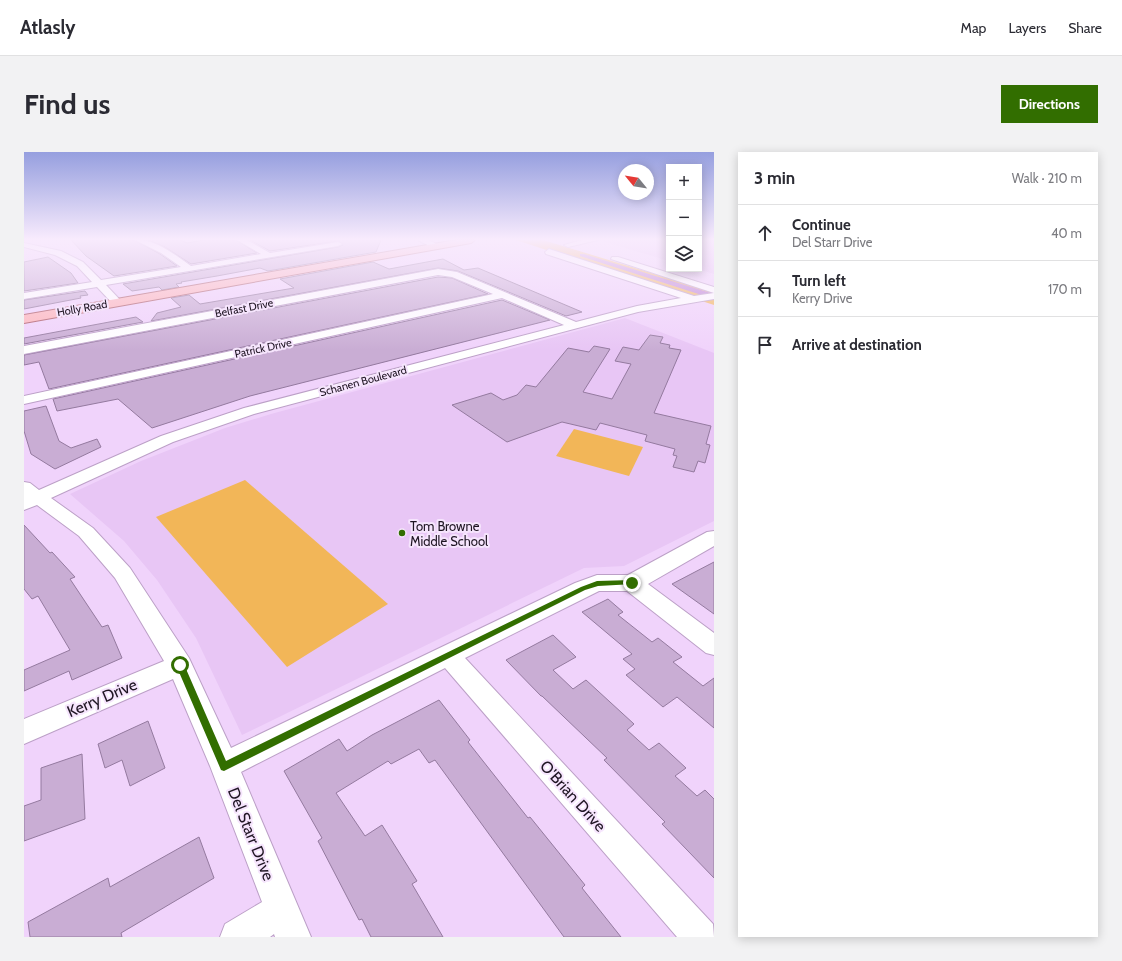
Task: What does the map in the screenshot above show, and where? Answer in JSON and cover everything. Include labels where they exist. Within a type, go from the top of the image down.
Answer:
[{"type":"main road","name":"Holly Road","points":[[24,319],[261,277]]},
{"type":"street","points":[[92,277],[116,302]]},
{"type":"street","points":[[24,296],[144,277]]},
{"type":"street","name":"Belfast Drive","points":[[24,350],[408,277]]},
{"type":"street","name":"Belfast Drive","points":[[460,277],[574,326]]},
{"type":"street","points":[[633,277],[703,297],[714,306]]},
{"type":"street","points":[[671,277],[714,290]]},
{"type":"street","name":"Patrick Drive","points":[[24,400],[502,295]]},
{"type":"street","name":"Schanen Boulevard","points":[[29,496],[84,475],[167,439],[249,411],[637,309],[703,297]]},
{"type":"street","name":"Del Starr Drive","points":[[29,496],[86,532],[123,572],[180,665],[224,766],[287,923]]},
{"type":"street","points":[[224,766],[447,654],[583,588],[597,583],[632,583],[714,537]]},
{"type":"street","points":[[632,583],[714,646]]},
{"type":"street","name":"O'Brian Drive","points":[[447,654],[700,937]]},
{"type":"street","name":"Kerry Drive","points":[[24,732],[180,665]]},
{"type":"street","points":[[238,937],[287,923]]},
{"type":"shaded area","points":[[628,277],[663,277],[714,292],[714,305]]},
{"type":"shaded area","name":"Tom Browne Middle School","points":[[625,318],[714,353],[714,521],[624,566],[584,568],[242,735],[196,638],[157,580],[124,541],[70,494],[141,461],[225,428],[271,414]]},
{"type":"shaded area","points":[[574,429],[643,447],[629,476],[556,456]]},
{"type":"shaded area","points":[[245,480],[388,604],[287,667],[156,517]]},
{"type":"building","points":[[24,277],[74,277],[78,283],[24,291]]},
{"type":"building","points":[[166,277],[213,277],[181,282],[182,283],[176,284],[179,287],[162,290],[159,287],[132,291],[123,284]]},
{"type":"building","points":[[293,277],[391,277],[151,321],[157,313],[181,307],[171,298],[189,295],[200,304],[294,288],[280,279]]},
{"type":"building","points":[[438,277],[452,278],[488,294],[49,389],[39,362],[24,365],[24,355]]},
{"type":"building","points":[[472,277],[498,277],[582,312],[566,316]]},
{"type":"building","points":[[85,291],[88,295],[80,296],[81,298],[24,309],[24,300]]},
{"type":"building","points":[[502,300],[550,320],[250,396],[152,428],[118,399],[57,411],[53,399]]},
{"type":"building","points":[[136,317],[143,322],[24,344],[24,338]]},
{"type":"building","points":[[650,335],[663,337],[660,343],[670,345],[669,348],[681,350],[654,413],[711,426],[706,444],[710,445],[705,463],[698,461],[694,472],[673,467],[677,456],[673,455],[675,449],[645,441],[647,435],[600,423],[596,430],[562,422],[507,442],[452,405],[491,393],[503,400],[517,395],[526,385],[536,387],[568,348],[589,352],[594,346],[610,349],[583,392],[612,399],[631,364],[615,361],[623,347],[639,350]]},
{"type":"building","points":[[46,406],[59,441],[71,448],[97,439],[101,447],[55,469],[31,454],[24,431],[24,411]]},
{"type":"building","points":[[24,525],[75,577],[70,579],[102,627],[108,625],[122,658],[72,680],[69,671],[24,691],[24,670],[70,650],[38,596],[32,599],[24,589]]},
{"type":"building","points":[[714,562],[714,614],[672,584]]},
{"type":"building","points":[[608,599],[623,612],[618,615],[652,642],[658,638],[682,657],[673,662],[703,686],[714,678],[714,728],[677,697],[663,707],[626,675],[635,669],[623,659],[632,654],[582,612]]},
{"type":"building","points":[[553,635],[576,657],[553,670],[573,689],[586,680],[634,724],[627,730],[649,750],[659,743],[686,768],[675,776],[697,796],[705,790],[714,799],[714,878],[662,824],[665,822],[604,760],[607,758],[541,696],[506,660]]},
{"type":"building","points":[[439,700],[470,740],[468,742],[528,818],[530,817],[585,885],[582,888],[621,937],[564,937],[435,760],[429,763],[419,749],[391,764],[388,761],[336,793],[365,836],[382,825],[417,881],[412,884],[443,937],[371,937],[362,919],[359,920],[318,841],[322,838],[284,771],[339,739],[347,751],[372,735]]},
{"type":"building","points":[[148,721],[165,768],[130,786],[122,760],[105,768],[98,744]]},
{"type":"building","points":[[82,754],[85,819],[24,841],[24,806],[41,800],[41,768]]},
{"type":"building","points":[[199,837],[214,878],[121,933],[122,937],[30,937],[28,922],[108,878],[110,887]]},
{"type":"waterway","points":[[650,277],[714,297]]},
{"type":"place","name":"Tom Browne Middle School","points":[[402,533]]},
{"type":"route","points":[[180,665],[224,766],[447,654],[583,588],[597,583],[632,583]]}]
